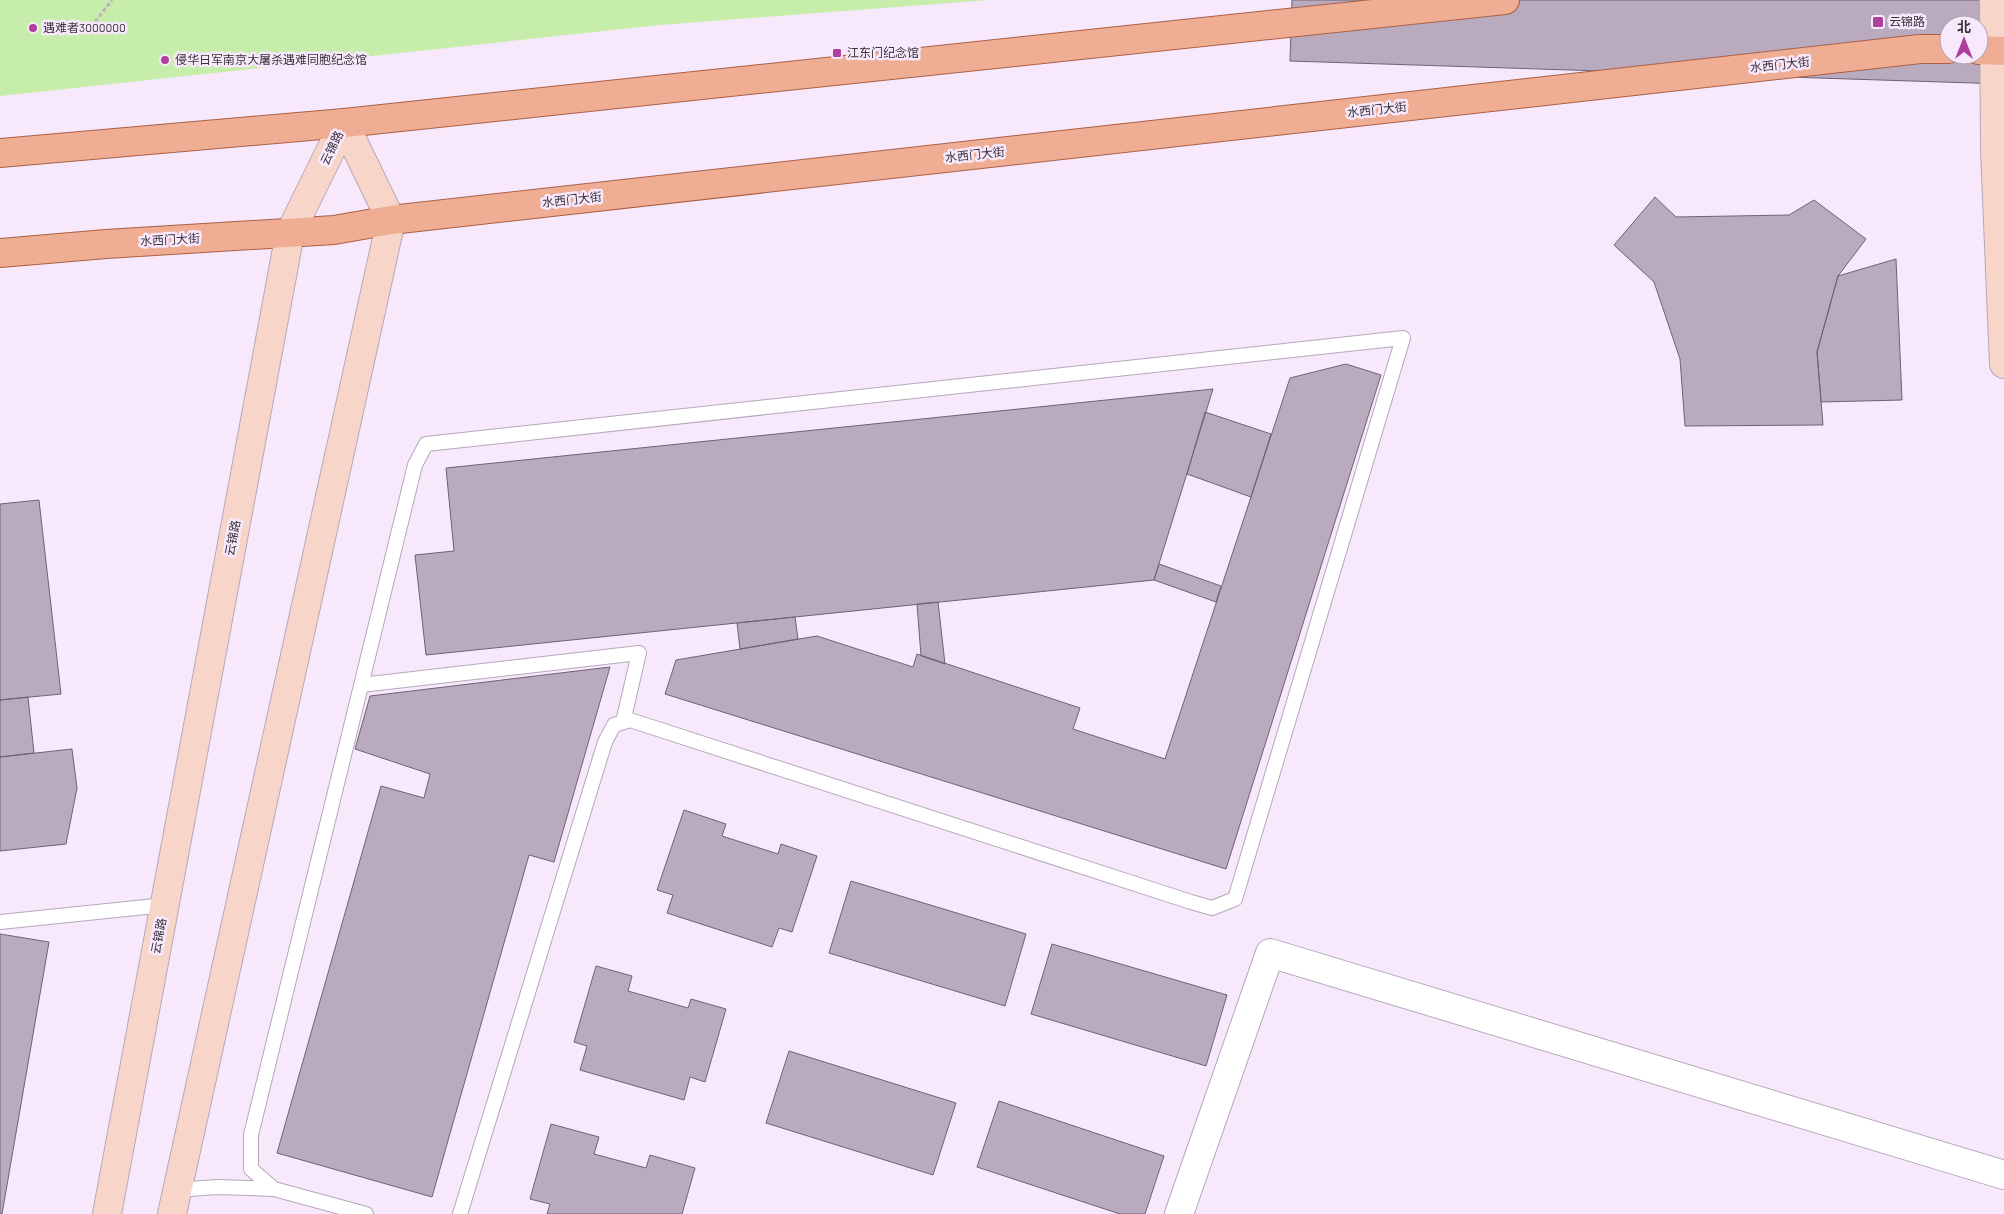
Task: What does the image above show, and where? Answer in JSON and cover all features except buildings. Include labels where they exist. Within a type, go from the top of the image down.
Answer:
[{"type":"main road","points":[[0,153],[344,123],[1505,0]]},
{"type":"main road","name":"水西门大街","points":[[0,253],[106,244],[334,230],[391,220],[1900,51],[1939,49]]},
{"type":"street","points":[[1994,0],[1992,50],[2004,364]]},
{"type":"street","name":"云锦路","points":[[344,123],[391,220]]},
{"type":"street","name":"云锦路","points":[[107,1214],[290,233],[344,123]]},
{"type":"street","points":[[174,1202],[391,220]]},
{"type":"street","points":[[1179,1214],[1270,953],[2004,1175]]},
{"type":"lane","points":[[274,1189],[251,1169],[251,1135],[415,465],[426,444],[1403,338],[1235,899],[1212,908],[630,720],[614,725],[606,742],[460,1214]]},
{"type":"lane","points":[[361,686],[639,653],[623,722]]},
{"type":"lane","points":[[0,922],[165,905]]},
{"type":"lane","points":[[174,1202],[217,1187],[274,1189],[366,1214]]},
{"type":"path","points":[[87,32],[112,0]]},
{"type":"green space","name":"侵华日军南京大屠杀遇难同胞纪念馆","points":[[0,0],[989,0],[660,25],[0,96]]},
{"type":"place","name":"云锦路","points":[[1878,22]]},
{"type":"place","name":"遇难者3000000","points":[[33,28]]},
{"type":"place","name":"江东门纪念馆","points":[[837,53]]},
{"type":"place","name":"侵华日军南京大屠杀遇难同胞纪念馆","points":[[165,60]]}]
